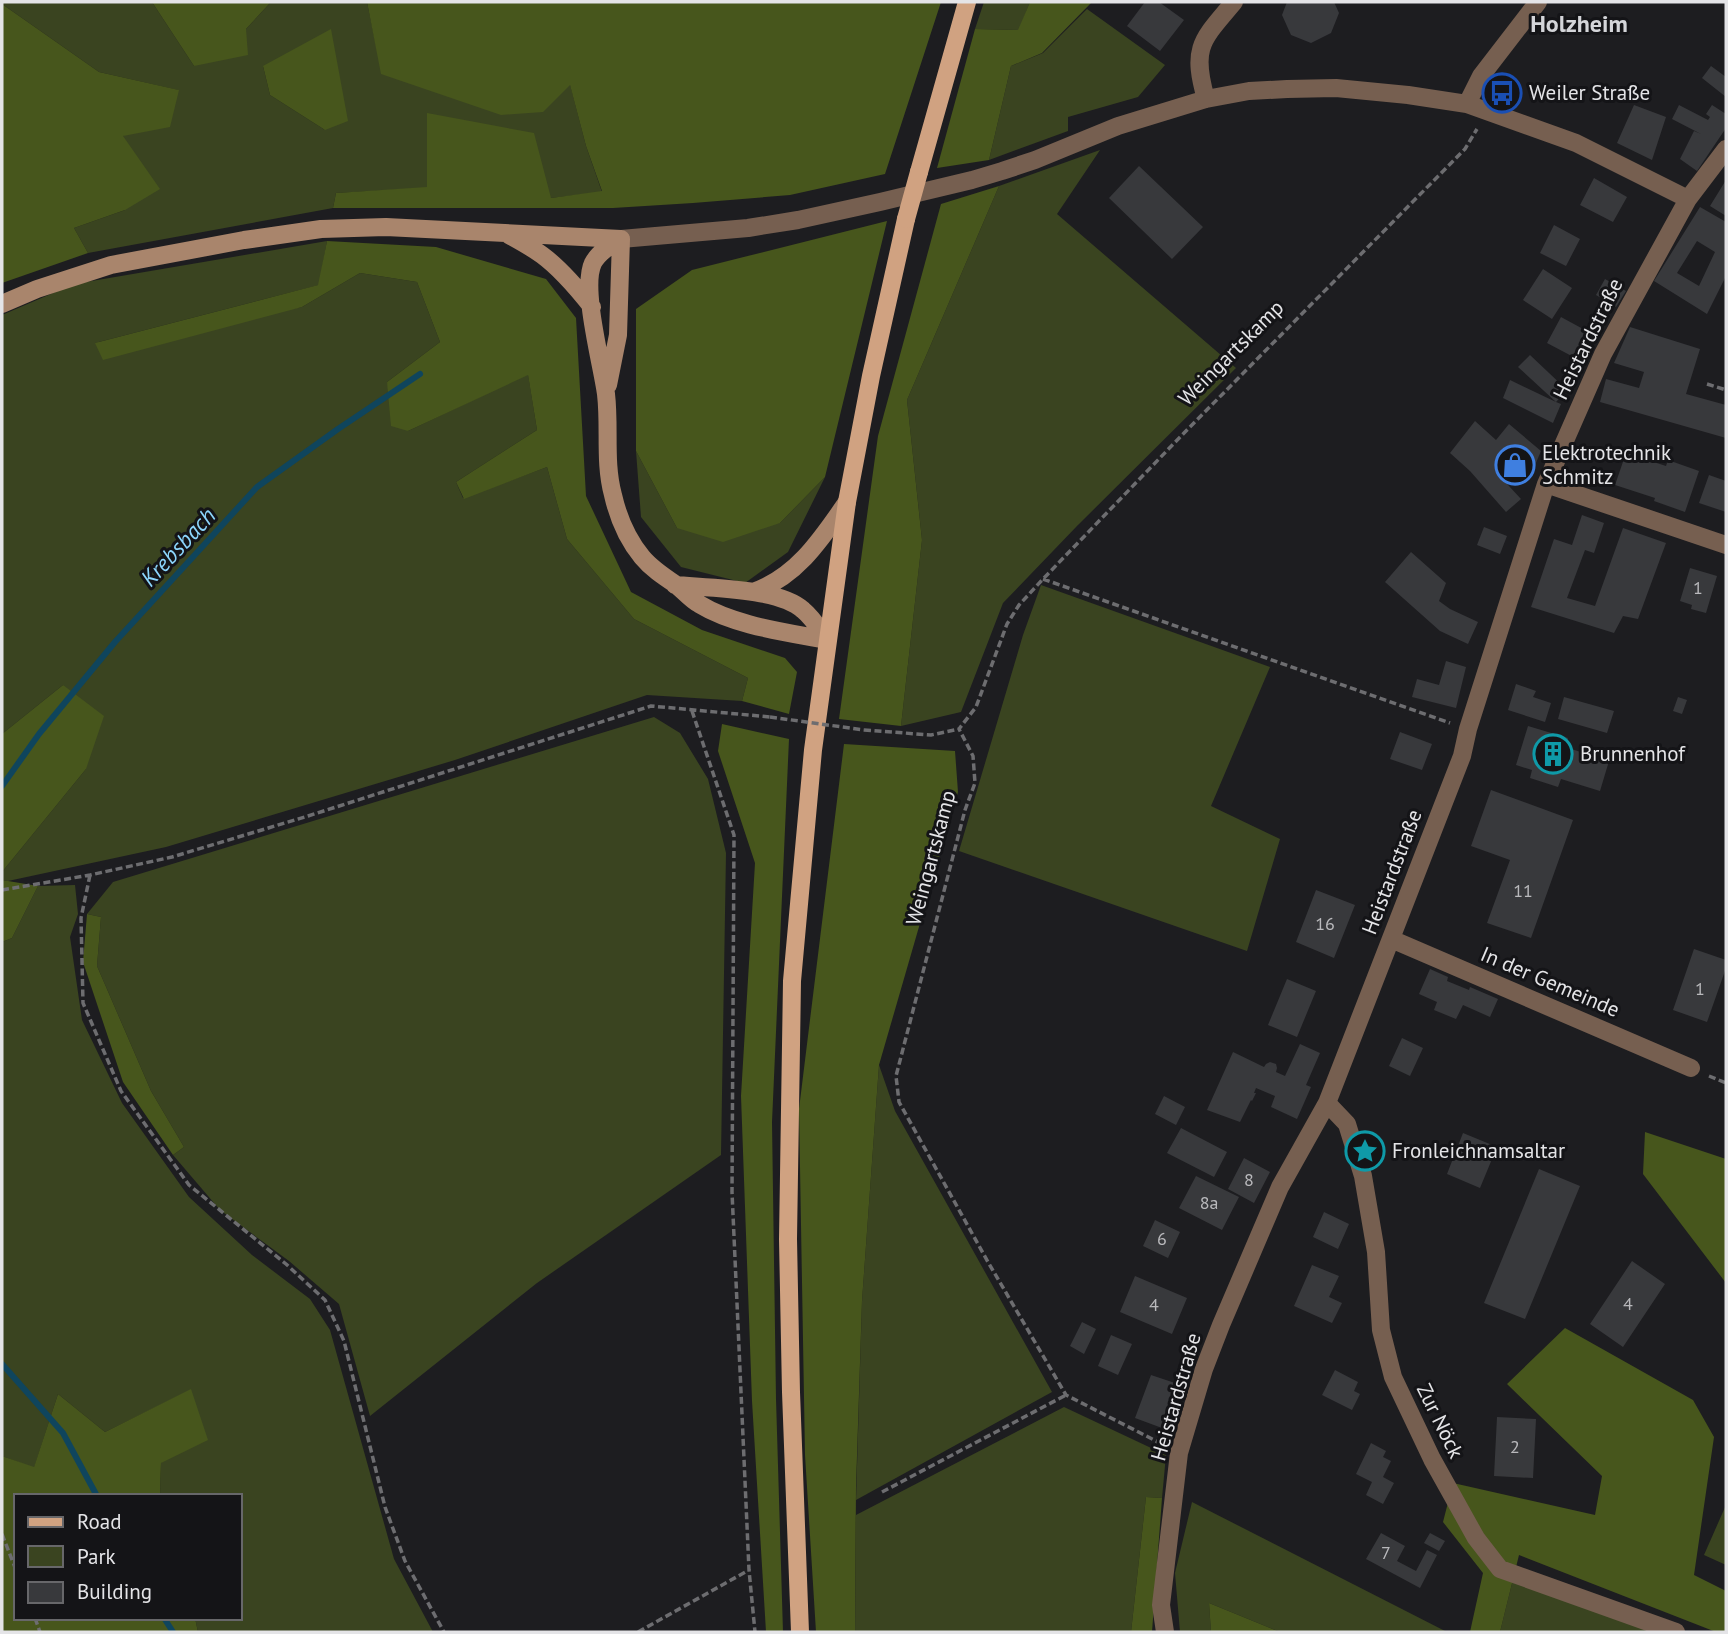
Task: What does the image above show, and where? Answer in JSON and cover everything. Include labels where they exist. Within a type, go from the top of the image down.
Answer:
[{"type":"main road","points":[[800,1632],[789,1321],[789,1171],[792,994],[813,750],[847,502],[870,376],[906,219],[967,2]]},
{"type":"main road","points":[[2,304],[47,285],[111,265],[321,229],[386,227],[621,239]]},
{"type":"main road","points":[[506,233],[541,254],[566,275],[592,307]]},
{"type":"main road","points":[[621,239],[608,247],[593,263],[590,273],[595,334],[606,396],[609,473],[616,508],[631,541],[642,557],[658,572],[697,603],[717,614],[827,640]]},
{"type":"main road","points":[[606,396],[618,335],[621,239]]},
{"type":"main road","points":[[753,592],[768,587],[794,568],[820,541],[847,502]]},
{"type":"main road","points":[[676,585],[773,595],[795,603],[811,618],[827,640]]},
{"type":"street","points":[[1206,99],[1199,63],[1202,44],[1234,2]]},
{"type":"street","points":[[1475,107],[1481,76],[1538,2]]},
{"type":"street","points":[[621,239],[748,228],[880,202],[1002,171],[1118,126],[1206,99],[1249,91],[1287,89],[1336,88],[1408,94],[1475,107],[1576,143],[1688,199]]},
{"type":"street","name":"Heistardstraße","points":[[1165,1632],[1161,1605],[1180,1453],[1204,1369],[1280,1187],[1326,1103],[1391,939],[1462,755],[1546,484],[1603,354],[1688,199],[1726,149]]},
{"type":"street","points":[[1546,484],[1726,545]]},
{"type":"street","name":"In der Gemeinde","points":[[1391,939],[1691,1068]]},
{"type":"street","name":"Zur Nöck","points":[[1326,1103],[1347,1124],[1363,1176],[1376,1252],[1381,1329],[1394,1377],[1432,1459],[1476,1538],[1500,1569],[1676,1632]]},
{"type":"path","name":"Weingartskamp","points":[[1066,1395],[899,1102],[896,1076],[965,810],[975,783],[974,755],[958,729],[976,707],[1007,624],[1019,605],[1465,149],[1477,130],[1475,107]]},
{"type":"path","points":[[1707,384],[1726,390]]},
{"type":"path","points":[[1043,579],[1468,729]]},
{"type":"path","points":[[2,890],[172,857],[651,706],[770,717],[864,730],[931,735],[958,729]]},
{"type":"path","points":[[692,711],[734,835],[732,1192],[749,1570],[755,1632]]},
{"type":"path","points":[[90,875],[81,918],[83,1003],[121,1091],[189,1185],[286,1264],[325,1300],[344,1341],[385,1507],[405,1560],[443,1632]]},
{"type":"path","points":[[882,1493],[1066,1395],[1180,1453]]},
{"type":"path","points":[[2,1534],[14,1565]]},
{"type":"path","points":[[638,1632],[749,1570]]},
{"type":"green space","points":[[152,2],[194,66],[246,29],[271,2],[367,2],[382,74],[570,84],[586,146],[602,192],[551,198],[427,114],[427,188],[336,193],[333,208],[88,253],[74,228],[125,210],[123,136],[178,90],[99,72],[2,4]],"holes":[[[263,66],[325,130],[270,95]]]},
{"type":"green space","points":[[152,2],[271,2],[246,29],[248,55],[194,66]]},
{"type":"green space","points":[[367,2],[941,2],[885,174],[790,195],[613,208],[333,208],[336,193],[427,187],[427,113],[534,133],[551,198],[602,191],[586,146],[570,85],[543,112],[501,115],[381,74]]},
{"type":"green space","points":[[984,2],[1030,2],[1019,30],[975,29]]},
{"type":"green space","points":[[1030,2],[1092,2],[1042,53],[1011,66],[989,160],[937,168],[975,29],[1018,30]]},
{"type":"green space","points":[[2,4],[99,72],[179,90],[170,127],[123,136],[160,189],[125,210],[74,228],[88,253],[2,283]]},
{"type":"green space","points":[[1087,9],[1165,65],[1138,97],[1068,117],[1068,131],[989,160],[1011,66],[1043,53]]},
{"type":"green space","points":[[331,29],[348,121],[325,130],[270,95],[263,66]]},
{"type":"green space","points":[[1100,150],[1057,214],[1236,368],[1003,603],[961,712],[901,726],[922,540],[907,400],[999,186]]},
{"type":"green space","points":[[999,186],[907,400],[922,540],[901,726],[839,719],[878,436],[941,204]]},
{"type":"green space","points":[[887,221],[825,477],[780,523],[723,542],[677,528],[636,451],[636,309],[692,270]]},
{"type":"green space","points":[[327,241],[319,285],[95,343],[302,307],[360,273],[417,282],[440,342],[387,382],[408,431],[528,374],[537,430],[456,482],[463,498],[547,467],[567,539],[634,619],[748,678],[742,701],[647,695],[455,760],[166,847],[8,881],[2,880],[2,872],[86,769],[63,685],[2,734],[2,315],[74,284]]},
{"type":"green space","points":[[327,241],[436,247],[546,279],[576,318],[586,496],[631,592],[702,630],[785,658],[797,672],[789,714],[742,701],[748,678],[634,619],[567,539],[547,467],[464,499],[456,482],[537,430],[528,375],[408,431],[391,426],[387,382],[440,342],[417,282],[360,273],[302,307],[103,360],[95,343],[318,285]]},
{"type":"green space","points":[[636,451],[677,528],[780,523],[825,477],[788,552],[745,583],[681,567],[641,517]]},
{"type":"green space","points":[[1041,585],[1270,667],[1211,806],[1280,839],[1247,951],[959,851],[1023,635]]},
{"type":"green space","points":[[63,685],[104,716],[86,769],[2,872],[2,734]]},
{"type":"green space","points":[[654,717],[680,733],[708,779],[726,853],[721,1155],[537,1283],[370,1416],[339,1304],[289,1261],[220,1210],[173,1155],[184,1147],[151,1091],[97,966],[101,917],[87,914],[113,882]]},
{"type":"green space","points":[[722,724],[789,739],[772,1122],[783,1632],[766,1632],[752,1401],[741,1096],[755,863],[718,751]]},
{"type":"green space","points":[[844,744],[955,751],[958,792],[879,1065],[862,1301],[855,1632],[816,1632],[805,1455],[799,1109]]},
{"type":"green space","points":[[2,880],[38,886],[12,938],[2,942]]},
{"type":"green space","points":[[75,885],[78,914],[70,937],[82,1020],[122,1103],[189,1197],[252,1255],[310,1299],[330,1330],[394,1559],[433,1632],[198,1632],[195,1620],[242,1620],[242,1494],[160,1494],[161,1463],[191,1390],[105,1432],[58,1394],[34,1468],[2,1456],[2,942],[12,938],[38,886]]},
{"type":"green space","points":[[87,914],[101,917],[97,966],[151,1091],[184,1147],[173,1155],[123,1082],[83,962]]},
{"type":"green space","points":[[879,1065],[895,1111],[1052,1392],[856,1500],[862,1301]]},
{"type":"green space","points":[[1645,1132],[1726,1159],[1726,1283],[1643,1174]]},
{"type":"green space","points":[[1565,1328],[1693,1400],[1714,1437],[1694,1575],[1726,1591],[1726,1632],[1716,1632],[1519,1555],[1500,1632],[1470,1632],[1483,1573],[1443,1522],[1453,1483],[1595,1515],[1602,1476],[1507,1384]]},
{"type":"green space","points":[[191,1389],[208,1440],[161,1463],[160,1494],[14,1494],[14,1620],[195,1620],[198,1632],[2,1632],[2,1456],[34,1467],[58,1394],[105,1432]]},
{"type":"green space","points":[[1064,1407],[1166,1455],[1162,1498],[1146,1497],[1131,1632],[855,1632],[856,1515]]},
{"type":"green space","points":[[1146,1497],[1162,1498],[1152,1632],[1131,1632]]},
{"type":"green space","points":[[1192,1502],[1447,1632],[1280,1632],[1209,1603],[1211,1632],[1180,1632],[1175,1573]]},
{"type":"green space","points":[[1726,1505],[1726,1565],[1704,1555]]},
{"type":"green space","points":[[1516,1567],[1679,1632],[1500,1632]]},
{"type":"green space","points":[[1209,1603],[1280,1632],[1211,1632]]},
{"type":"building","points":[[1145,2],[1159,2],[1184,20],[1160,51],[1127,26]]},
{"type":"building","points":[[1287,2],[1334,2],[1339,13],[1331,33],[1311,43],[1291,35],[1282,15]]},
{"type":"building","points":[[1711,66],[1726,77],[1726,97],[1702,78]]},
{"type":"building","points":[[1634,105],[1666,117],[1652,160],[1617,143]]},
{"type":"building","points":[[1679,105],[1708,120],[1710,117],[1706,114],[1712,105],[1726,114],[1726,128],[1697,171],[1680,159],[1694,131],[1701,134],[1672,119]]},
{"type":"building","points":[[1139,166],[1203,227],[1172,259],[1109,198]]},
{"type":"building","points":[[1594,178],[1627,197],[1613,222],[1580,205]]},
{"type":"building","points":[[1726,180],[1726,216],[1710,206]]},
{"type":"building","points":[[1700,207],[1726,222],[1726,276],[1707,314],[1654,281]],"holes":[[[1697,241],[1715,252],[1699,286],[1677,273]]]},
{"type":"building","points":[[1554,225],[1580,239],[1566,266],[1540,253]]},
{"type":"building","points":[[1543,269],[1572,288],[1552,319],[1523,300]]},
{"type":"building","points":[[1605,279],[1626,291],[1616,307],[1596,295]]},
{"type":"building","points":[[1561,317],[1596,336],[1583,362],[1547,343]]},
{"type":"building","points":[[1630,327],[1700,349],[1686,394],[1726,405],[1726,438],[1600,402],[1606,379],[1639,388],[1644,372],[1614,363]]},
{"type":"building","points":[[1530,355],[1567,390],[1556,402],[1518,367]]},
{"type":"building","points":[[1510,380],[1561,404],[1553,423],[1503,398]]},
{"type":"building","points":[[1475,421],[1496,440],[1509,424],[1541,451],[1530,477],[1507,459],[1496,472],[1521,499],[1506,512],[1470,471],[1450,453]]},
{"type":"building","points":[[1626,453],[1666,466],[1668,460],[1699,471],[1685,512],[1654,501],[1655,498],[1615,485]]},
{"type":"building","points":[[1709,475],[1726,481],[1726,512],[1699,503]]},
{"type":"building","points":[[1582,515],[1604,523],[1594,553],[1585,550],[1567,598],[1595,606],[1623,528],[1666,543],[1638,619],[1623,616],[1614,633],[1531,607],[1554,539],[1572,545]]},
{"type":"building","points":[[1484,527],[1507,536],[1500,554],[1477,545]]},
{"type":"building","points":[[1411,552],[1446,583],[1439,601],[1478,622],[1468,644],[1440,631],[1385,582]]},
{"type":"building","points":[[1690,568],[1717,576],[1706,613],[1691,609],[1692,605],[1680,601]]},
{"type":"building","points":[[1446,661],[1466,667],[1456,708],[1412,697],[1417,679],[1439,685]]},
{"type":"building","points":[[1516,684],[1536,691],[1533,697],[1551,703],[1545,722],[1508,710]]},
{"type":"building","points":[[1564,697],[1614,711],[1607,733],[1558,719]]},
{"type":"building","points":[[1678,697],[1687,700],[1682,714],[1673,711]]},
{"type":"building","name":"Brunnenhof","points":[[1528,726],[1568,738],[1565,747],[1609,761],[1600,791],[1561,779],[1558,787],[1530,778],[1532,770],[1516,765]]},
{"type":"building","points":[[1400,732],[1432,744],[1422,770],[1390,759]]},
{"type":"building","points":[[1491,790],[1573,820],[1531,938],[1487,923],[1510,860],[1471,846]]},
{"type":"building","points":[[1316,890],[1355,905],[1334,958],[1296,942]]},
{"type":"building","points":[[1694,949],[1726,960],[1726,968],[1707,1022],[1673,1010]]},
{"type":"building","points":[[1430,969],[1448,977],[1447,981],[1498,999],[1490,1017],[1463,1005],[1456,1019],[1434,1010],[1437,1002],[1419,994]]},
{"type":"building","points":[[1287,979],[1316,991],[1297,1037],[1268,1025]]},
{"type":"building","points":[[1402,1038],[1423,1048],[1410,1076],[1389,1066]]},
{"type":"building","points":[[1300,1044],[1320,1053],[1306,1085],[1311,1087],[1297,1119],[1271,1107],[1275,1096],[1256,1088],[1256,1093],[1240,1122],[1207,1110],[1233,1052],[1264,1067],[1270,1062],[1276,1064],[1276,1072],[1285,1076]]},
{"type":"building","points":[[1164,1096],[1185,1107],[1176,1125],[1155,1114]]},
{"type":"building","points":[[1181,1128],[1227,1152],[1214,1177],[1167,1153]]},
{"type":"building","points":[[1463,1133],[1497,1147],[1480,1188],[1447,1174]]},
{"type":"building","points":[[1244,1158],[1270,1172],[1254,1203],[1228,1189]]},
{"type":"building","points":[[1539,1169],[1580,1186],[1525,1319],[1484,1303]]},
{"type":"building","points":[[1196,1176],[1239,1197],[1222,1230],[1179,1208]]},
{"type":"building","points":[[1324,1212],[1349,1224],[1338,1249],[1313,1237]]},
{"type":"building","points":[[1155,1220],[1180,1232],[1168,1258],[1143,1246]]},
{"type":"building","points":[[1632,1261],[1665,1284],[1623,1347],[1590,1324]]},
{"type":"building","points":[[1312,1265],[1339,1276],[1329,1297],[1342,1303],[1332,1323],[1294,1306]]},
{"type":"building","points":[[1135,1276],[1187,1298],[1172,1334],[1120,1312]]},
{"type":"building","points":[[1082,1322],[1096,1329],[1084,1354],[1070,1346]]},
{"type":"building","points":[[1111,1335],[1132,1344],[1118,1375],[1098,1366]]},
{"type":"building","points":[[1335,1370],[1358,1382],[1354,1391],[1360,1394],[1352,1410],[1322,1395]]},
{"type":"building","points":[[1151,1375],[1178,1384],[1162,1428],[1135,1418]]},
{"type":"building","points":[[1497,1417],[1536,1419],[1533,1478],[1494,1476]]},
{"type":"building","points":[[1371,1443],[1386,1451],[1383,1457],[1391,1461],[1383,1477],[1394,1483],[1383,1504],[1366,1495],[1372,1482],[1356,1474]]},
{"type":"building","points":[[1381,1533],[1405,1546],[1397,1561],[1416,1571],[1427,1550],[1437,1555],[1420,1588],[1366,1559]]},
{"type":"building","points":[[1430,1533],[1445,1541],[1439,1551],[1424,1543]]},
{"type":"waterway","name":"Krebsbach","points":[[2,786],[39,734],[115,642],[257,487],[420,374]]},
{"type":"waterway","name":"Krebsbach","points":[[2,1364],[63,1433],[96,1494]]},
{"type":"waterway","name":"Krebsbach","points":[[165,1620],[173,1632]]},
{"type":"place","name":"Weiler Straße","points":[[1502,93]]},
{"type":"place","name":"Elektrotechnik Schmitz","points":[[1515,465]]},
{"type":"place","name":"Brunnenhof","points":[[1553,754]]},
{"type":"place","name":"Fronleichnamsaltar","points":[[1365,1151]]},
{"type":"district","name":"Holzheim","points":[[1579,24]]}]
